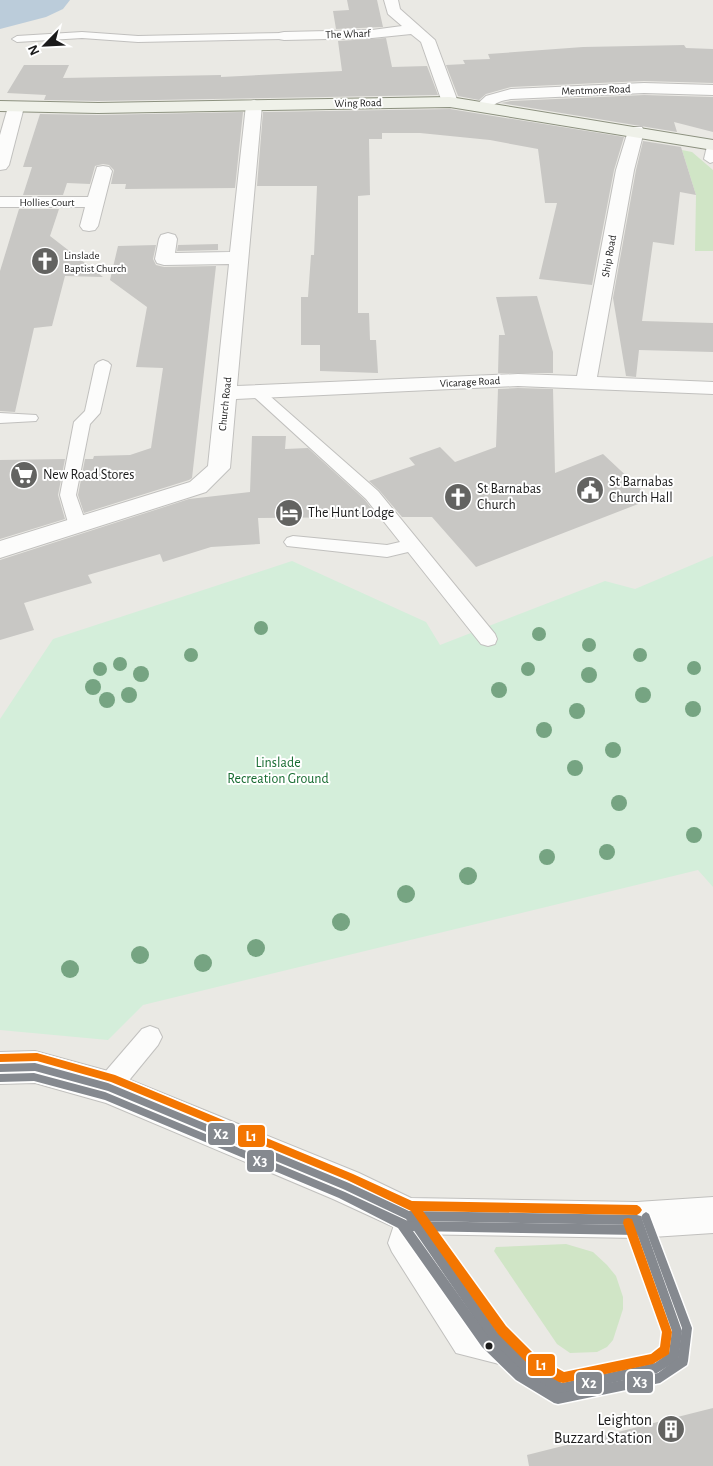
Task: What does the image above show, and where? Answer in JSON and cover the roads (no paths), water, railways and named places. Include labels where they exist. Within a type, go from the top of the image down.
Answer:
[{"type":"street","points":[[391,0],[393,11],[428,40],[450,102]]},
{"type":"street","name":"The Wharf","points":[[284,36],[372,34],[413,29]]},
{"type":"street","name":"Mentmore Road","points":[[482,107],[492,99],[511,94],[644,88],[713,90]]},
{"type":"street","name":"Wing Road","points":[[8,106],[450,102],[636,131],[712,150]]},
{"type":"street","name":"Church Road","points":[[0,550],[198,487],[219,468],[254,105]]},
{"type":"street","points":[[0,165],[8,106]]},
{"type":"street","name":"Ship Road","points":[[586,382],[625,170],[636,131]]},
{"type":"street","name":"Hollies Court","points":[[89,226],[103,171]]},
{"type":"street","name":"Hollies Court","points":[[0,202],[95,202]]},
{"type":"street","points":[[168,239],[164,259],[238,258]]},
{"type":"street","name":"Vicarage Road","points":[[226,393],[518,380],[713,388]]},
{"type":"street","points":[[0,1068],[35,1067],[108,1087],[275,1156],[409,1216],[637,1220],[713,1216]]},
{"type":"lane","points":[[66,36],[67,23]]},
{"type":"lane","points":[[17,39],[82,35],[138,38],[284,36]]},
{"type":"lane","points":[[78,526],[68,496],[82,422],[92,413],[103,365]]},
{"type":"lane","points":[[256,392],[372,495],[488,639]]},
{"type":"lane","points":[[0,418],[30,418]]},
{"type":"lane","points":[[293,542],[386,551],[412,545]]},
{"type":"lane","points":[[108,1087],[150,1037]]},
{"type":"lane","points":[[409,1216],[494,1337],[526,1368],[561,1388],[657,1368],[674,1356],[677,1331],[637,1220]]},
{"type":"water","points":[[0,0],[70,0],[63,9],[46,17],[0,29]]},
{"type":"place","name":"Linslade Baptist Church","points":[[45,261]]},
{"type":"place","name":"New Road Stores","points":[[24,475]]},
{"type":"place","name":"St Barnabas Church Hall","points":[[590,490]]},
{"type":"place","name":"St Barnabas Church","points":[[458,497]]},
{"type":"place","name":"The Hunt Lodge","points":[[289,513]]},
{"type":"place","name":"Leighton Buzzard Station","points":[[671,1429]]},
{"type":"park label","name":"Linslade Recreation Ground","points":[[278,772]]}]
